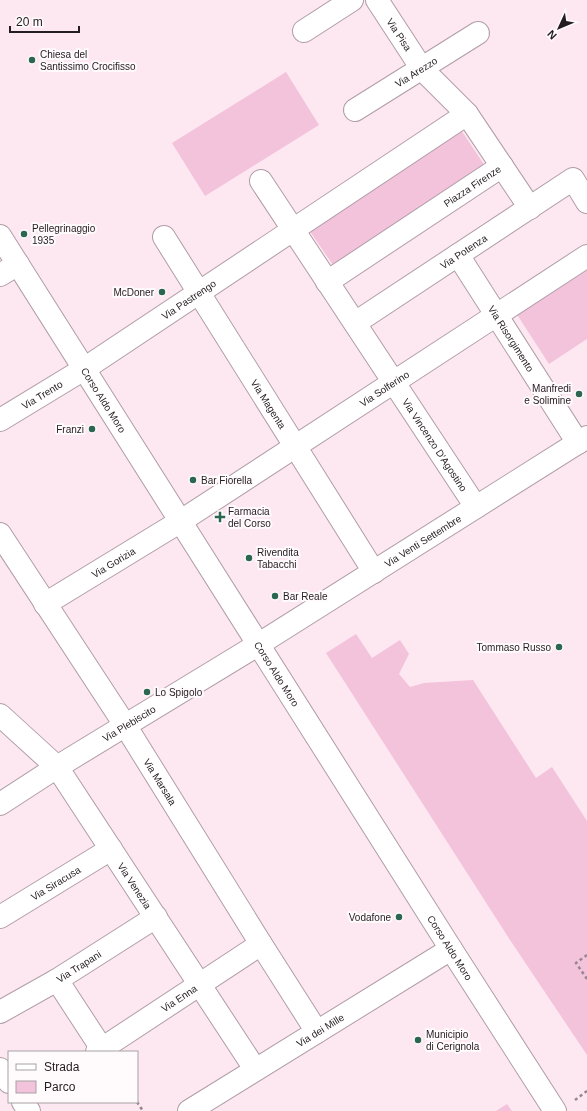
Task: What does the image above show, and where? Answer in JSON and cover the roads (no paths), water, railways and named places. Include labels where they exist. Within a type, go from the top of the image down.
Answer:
[{"type":"street","points":[[304,31],[352,0]]},
{"type":"street","name":"Via Pisa","points":[[377,0],[422,69],[468,114]]},
{"type":"street","name":"Via Arezzo","points":[[355,110],[478,34]]},
{"type":"street","points":[[293,230],[468,114]]},
{"type":"street","name":"Piazza Firenze","points":[[327,282],[502,166],[468,114]]},
{"type":"street","points":[[502,166],[530,208]]},
{"type":"street","name":"Via Potenza","points":[[355,323],[573,179],[587,202]]},
{"type":"street","points":[[261,181],[327,282]]},
{"type":"street","name":"Via Pastrengo","points":[[84,369],[293,230]]},
{"type":"street","name":"Corso Aldo Moro","points":[[0,236],[9,269],[84,369],[555,1111]]},
{"type":"street","name":"Via Magenta","points":[[164,237],[374,572]]},
{"type":"street","name":"Via Risorgimento","points":[[458,255],[582,440]]},
{"type":"street","name":"Via Solferino","points":[[181,521],[587,256]]},
{"type":"street","name":"Via Vincenzo D'Agostino","points":[[327,282],[476,507]]},
{"type":"street","name":"Via Trento","points":[[0,420],[84,369]]},
{"type":"street","name":"Via Venti Settembre","points":[[259,644],[582,440]]},
{"type":"street","name":"Via Gorizia","points":[[45,604],[181,521]]},
{"type":"street","name":"Via Marsala","points":[[0,534],[125,725],[261,944],[318,1032]]},
{"type":"street","name":"Via Plebiscito","points":[[0,804],[57,767],[259,644]]},
{"type":"street","name":"Via Venezia","points":[[0,715],[57,767],[255,1069]]},
{"type":"street","name":"Via Siracusa","points":[[0,917],[111,849]]},
{"type":"street","name":"Via Trapani","points":[[0,1012],[57,980],[156,917]]},
{"type":"street","name":"Via Enna","points":[[99,1050],[261,944]]},
{"type":"street","name":"Via dei Mille","points":[[189,1111],[451,948]]},
{"type":"street","points":[[57,980],[99,1050]]},
{"type":"street","points":[[0,1070],[8,1081]]},
{"type":"place","name":"Chiesa del Santissimo Crocifisso","points":[[32,60]]},
{"type":"place","name":"Pellegrinaggio 1935","points":[[24,234]]},
{"type":"place","name":"McDoner","points":[[162,292]]},
{"type":"place","name":"Manfredi e Solimine","points":[[579,394]]},
{"type":"place","name":"Franzi","points":[[92,429]]},
{"type":"place","name":"Bar Fiorella","points":[[193,480]]},
{"type":"place","name":"Farmacia del Corso","points":[[220,517]]},
{"type":"place","name":"Rivendita Tabacchi","points":[[249,558]]},
{"type":"place","name":"Bar Reale","points":[[275,596]]},
{"type":"place","name":"Tommaso Russo","points":[[559,647]]},
{"type":"place","name":"Lo Spigolo","points":[[147,692]]},
{"type":"place","name":"Vodafone","points":[[399,917]]},
{"type":"place","name":"Municipio di Cerignola","points":[[418,1040]]}]
